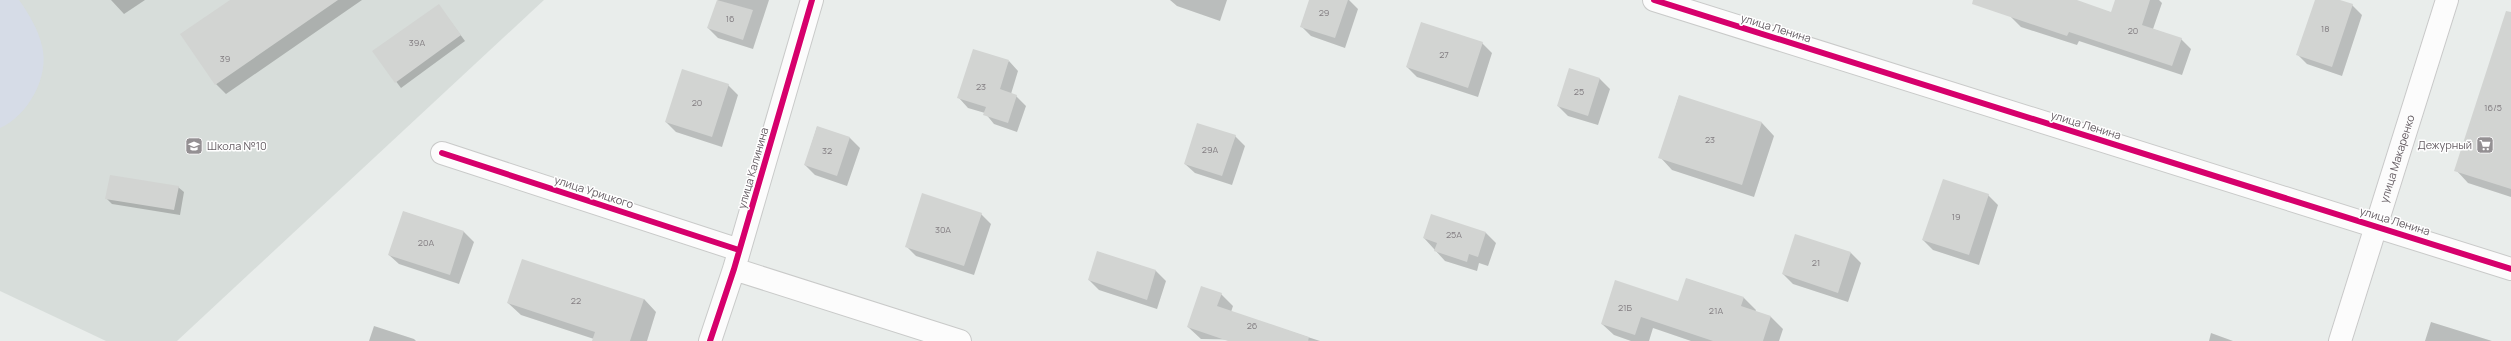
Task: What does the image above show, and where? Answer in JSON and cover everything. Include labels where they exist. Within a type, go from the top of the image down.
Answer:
[{"type":"street","name":"улица Калинина","points":[[710,341],[736,260],[812,0]]},
{"type":"street","name":"улица Ленина","points":[[1654,0],[2511,269]]},
{"type":"street","name":"улица Макаренко","points":[[2340,341],[2447,0]]},
{"type":"street","name":"улица Урицкого","points":[[442,153],[960,341]]},
{"type":"shaded area","name":"Школа №10","points":[[0,0],[544,0],[177,341],[106,341],[0,291]]},
{"type":"shaded area","points":[[0,0],[19,0],[36,28],[44,58],[40,82],[28,105],[20,114],[0,128]]},
{"type":"building","points":[[230,0],[338,0],[215,85],[180,34]]},
{"type":"building","points":[[717,0],[753,10],[743,40],[707,28]]},
{"type":"building","points":[[1309,0],[1348,0],[1335,38],[1300,27]]},
{"type":"building","points":[[1973,0],[2077,0],[2111,12],[2115,0],[2150,0],[2142,25],[2182,38],[2172,66],[2069,32],[2067,36],[1972,4]]},
{"type":"building","points":[[2315,0],[2340,0],[2353,4],[2332,67],[2296,55]]},
{"type":"building","points":[[439,4],[461,35],[395,83],[372,51]]},
{"type":"building","points":[[2506,11],[2511,12],[2511,189],[2454,171]]},
{"type":"building","points":[[1421,22],[1483,42],[1468,88],[1406,67]]},
{"type":"building","points":[[973,49],[1009,60],[1000,89],[1017,95],[1008,123],[983,115],[986,107],[957,98]]},
{"type":"building","points":[[1569,68],[1600,78],[1588,116],[1557,106]]},
{"type":"building","points":[[682,69],[729,84],[712,137],[665,122]]},
{"type":"building","points":[[1679,95],[1762,122],[1742,185],[1658,158]]},
{"type":"building","points":[[1197,123],[1236,135],[1222,176],[1184,164]]},
{"type":"building","points":[[817,126],[850,137],[837,176],[804,165]]},
{"type":"building","points":[[110,175],[179,186],[174,210],[105,199]]},
{"type":"building","points":[[1943,179],[1989,194],[1969,255],[1922,240]]},
{"type":"building","points":[[922,193],[982,213],[964,266],[905,247]]},
{"type":"building","points":[[403,211],[464,231],[450,275],[388,255]]},
{"type":"building","points":[[1431,214],[1486,232],[1478,257],[1469,254],[1467,262],[1434,251],[1437,243],[1423,238]]},
{"type":"building","points":[[1795,234],[1851,252],[1838,293],[1782,274]]},
{"type":"building","points":[[1097,251],[1156,270],[1147,300],[1088,280]]},
{"type":"building","points":[[522,259],[644,299],[630,341],[592,341],[595,332],[507,303]]},
{"type":"building","points":[[1686,278],[1744,297],[1741,306],[1771,316],[1763,341],[1713,341],[1641,317],[1635,335],[1601,324],[1615,280],[1678,301]]},
{"type":"building","points":[[1201,286],[1222,293],[1217,306],[1309,337],[1308,341],[1228,341],[1187,327]]},
{"type":"cycle path","points":[[710,341],[734,269],[812,0]]},
{"type":"cycle path","points":[[1654,0],[2511,269]]},
{"type":"cycle path","points":[[442,153],[739,250]]},
{"type":"place","name":"Дежурный","points":[[2485,145]]},
{"type":"place","name":"Школа №10","points":[[194,146]]}]
